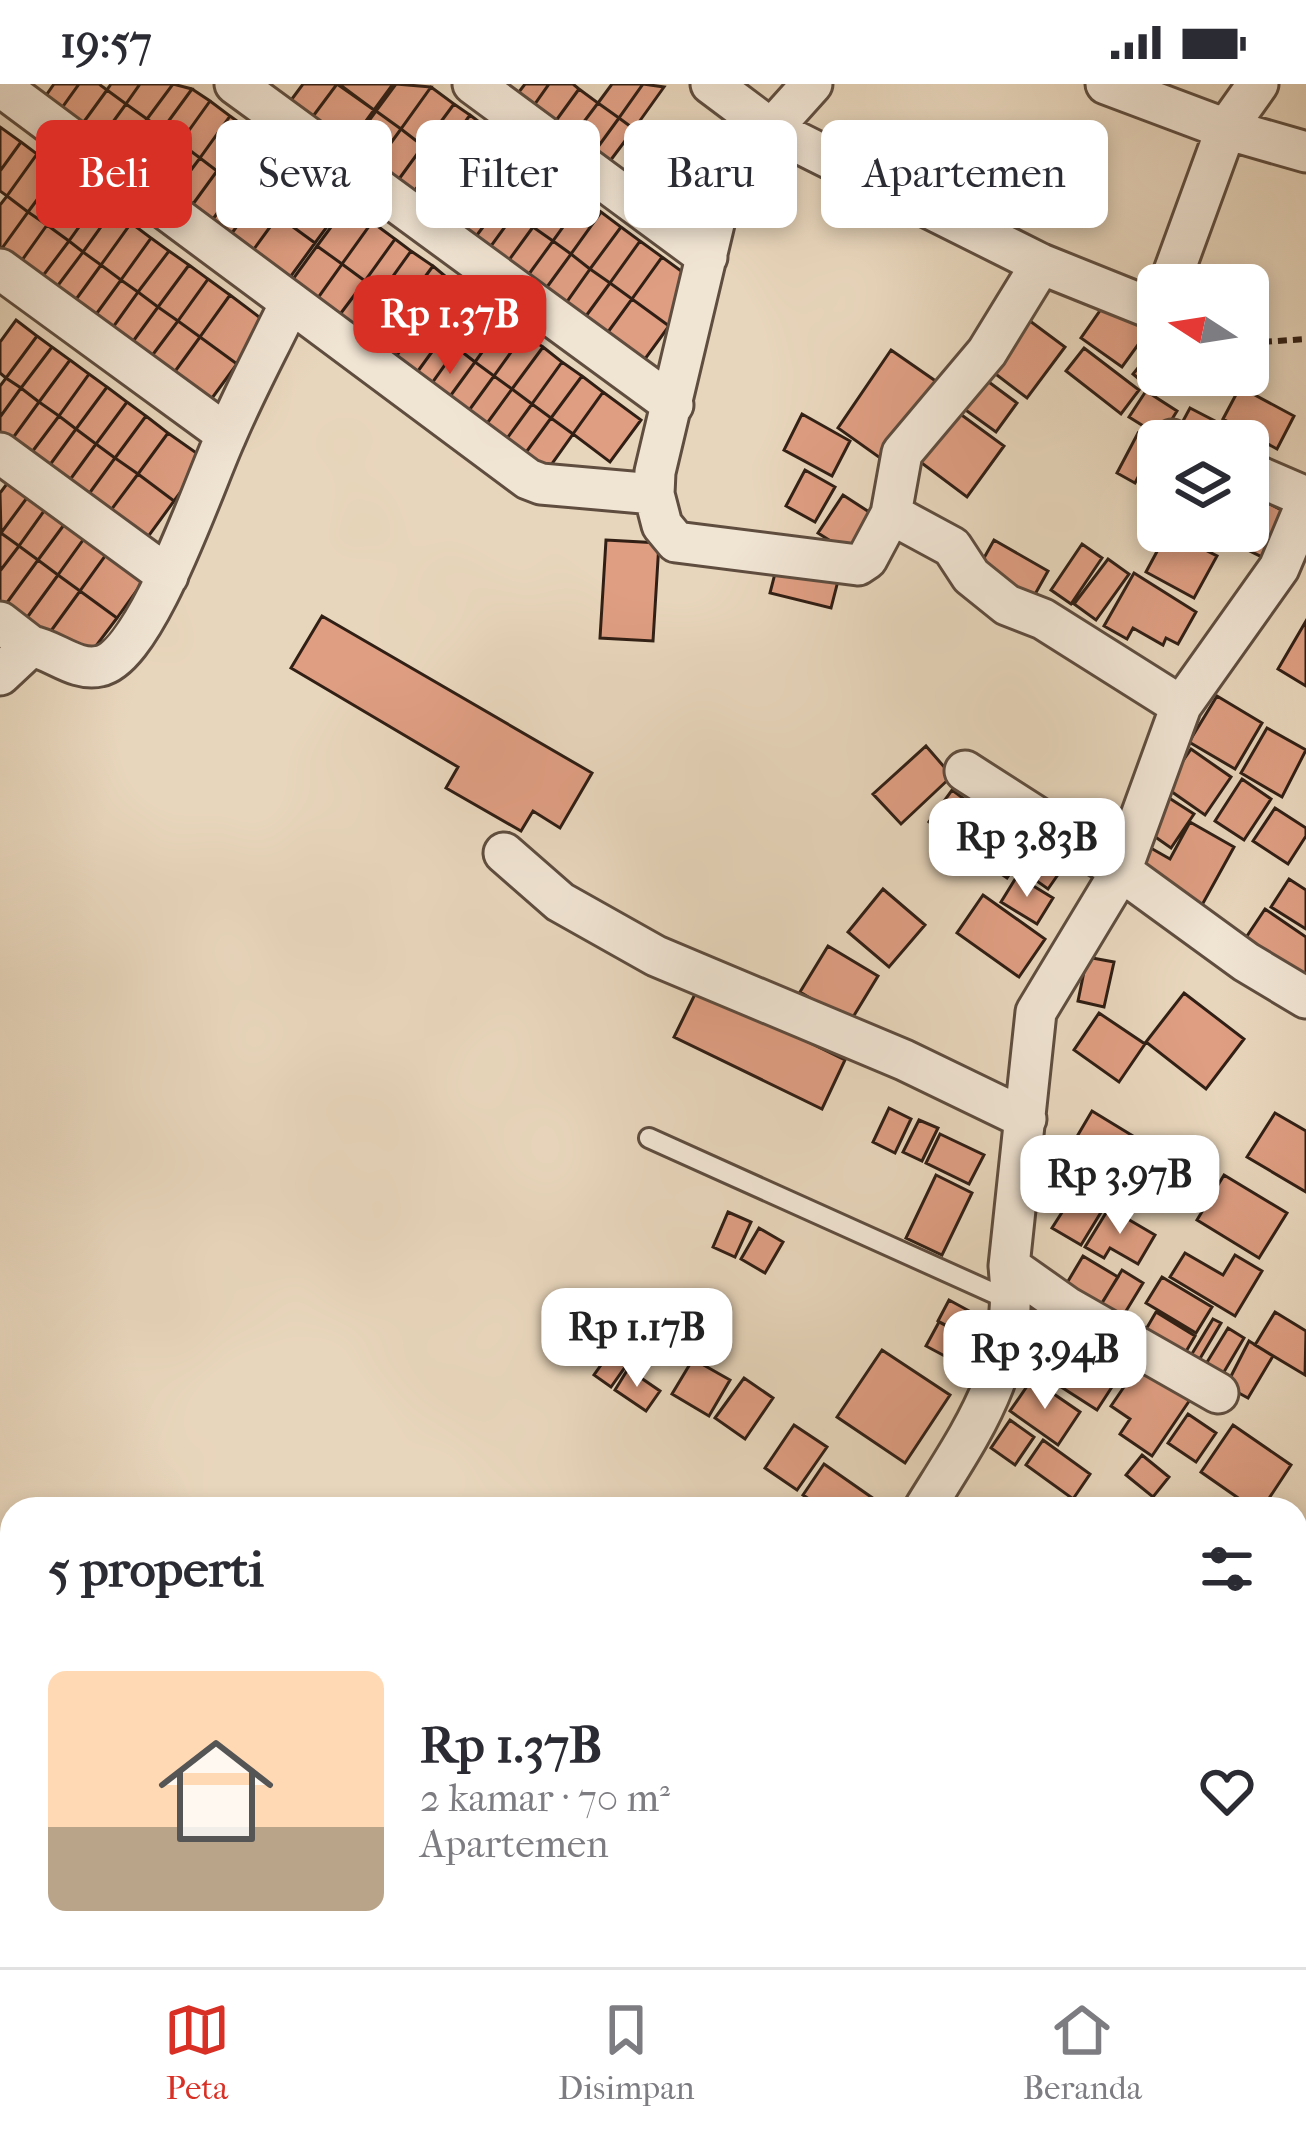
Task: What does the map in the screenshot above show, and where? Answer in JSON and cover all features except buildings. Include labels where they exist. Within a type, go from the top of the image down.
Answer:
[{"type":"street","points":[[235,84],[673,405]]},
{"type":"street","points":[[473,84],[707,256]]},
{"type":"street","points":[[711,84],[759,120]]},
{"type":"street","points":[[779,120],[812,84]]},
{"type":"street","points":[[1106,84],[1226,129],[1306,152]]},
{"type":"street","points":[[1177,264],[1226,129],[1258,84]]},
{"type":"street","points":[[0,86],[528,479],[654,494]]},
{"type":"street","points":[[797,142],[1040,263],[1137,302]]},
{"type":"street","points":[[713,228],[655,472],[654,494],[662,525],[676,542],[858,565],[867,559],[891,514],[902,453],[987,352],[1040,263]]},
{"type":"street","points":[[0,269],[226,434]]},
{"type":"street","points":[[0,675],[15,634],[82,667],[111,662],[126,649],[168,575],[226,434],[290,303]]},
{"type":"street","points":[[0,453],[168,575]]},
{"type":"street","points":[[931,1497],[983,1413],[1010,1338],[1036,1012],[1121,871],[1181,706],[1292,575],[1306,500],[1269,482]]},
{"type":"street","points":[[891,514],[952,547],[971,576],[1007,604],[1043,619],[1181,706]]},
{"type":"street","points":[[965,771],[1306,998]]},
{"type":"street","points":[[504,853],[560,902],[656,956],[904,1060],[1026,1119]]},
{"type":"street","points":[[1011,1284],[1067,1307],[1218,1393]]},
{"type":"lane","points":[[649,1138],[1011,1284]]},
{"type":"path","points":[[1269,342],[1306,339]]}]
